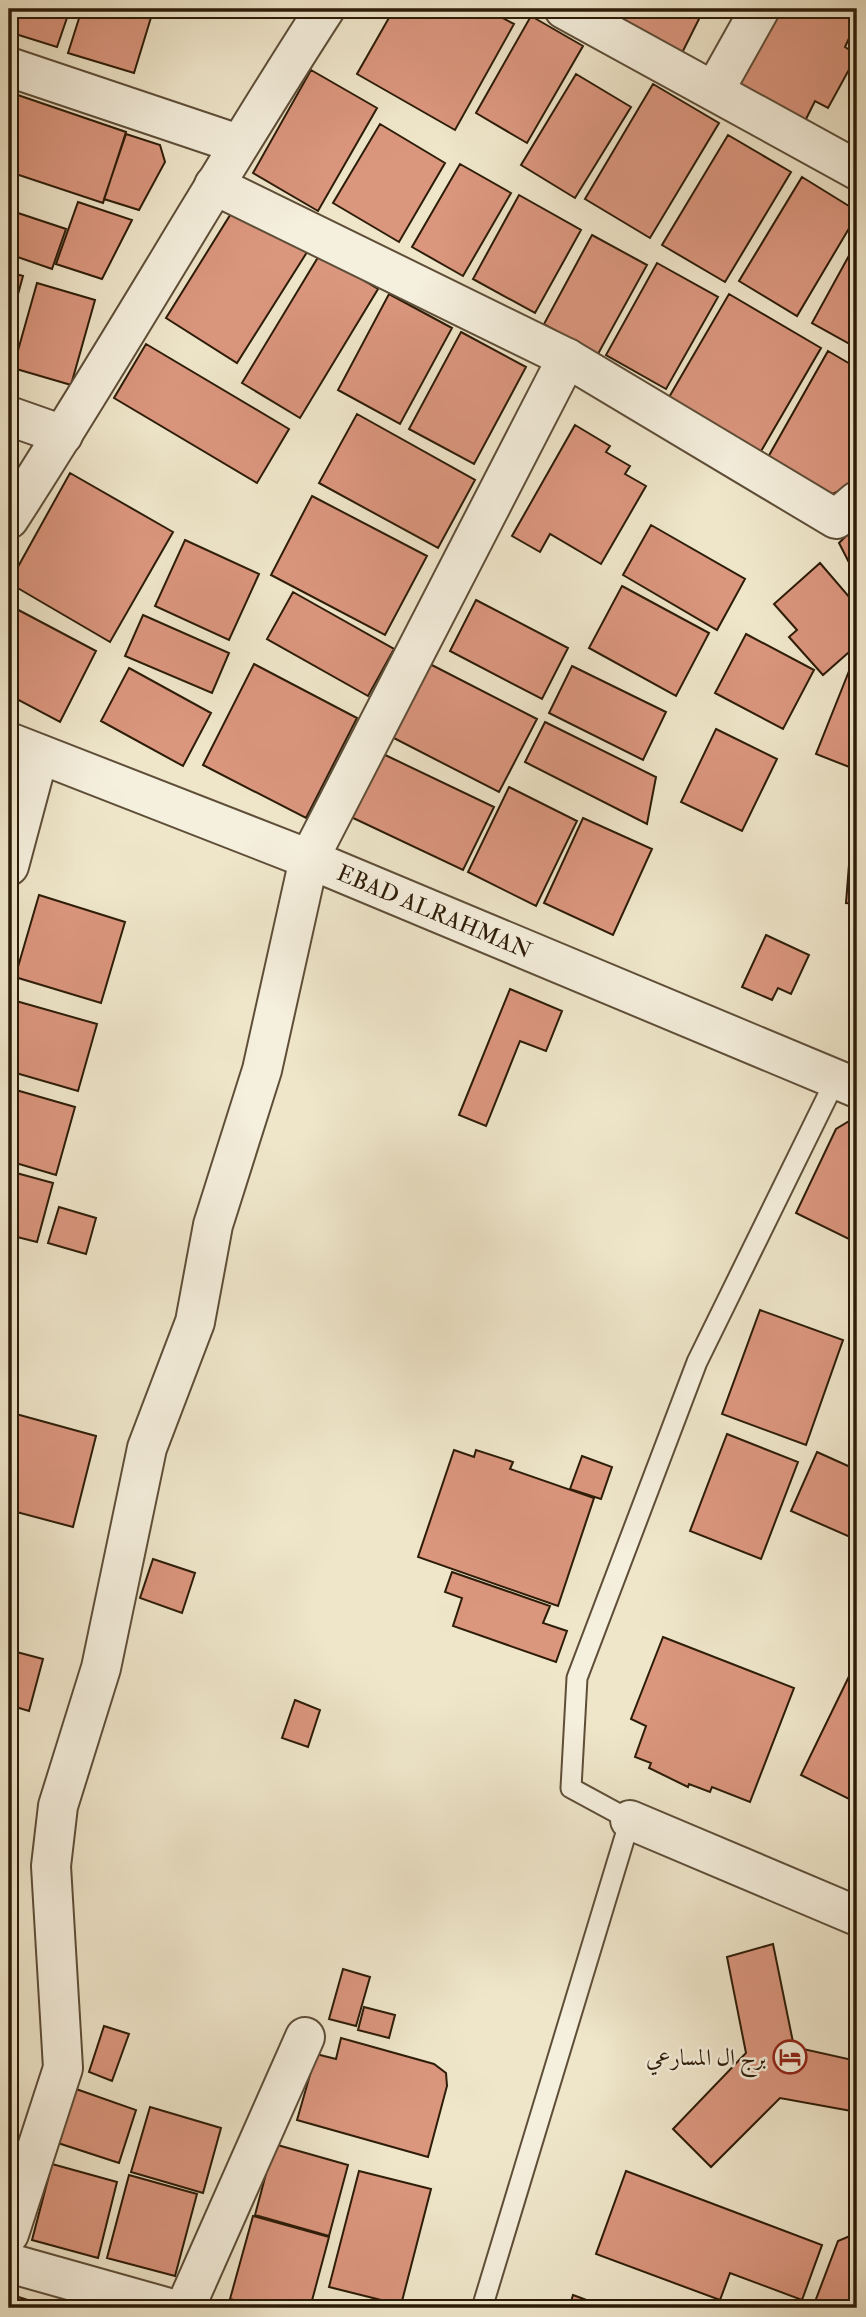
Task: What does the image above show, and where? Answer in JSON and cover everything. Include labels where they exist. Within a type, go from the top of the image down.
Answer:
[{"type":"street","points":[[9,519],[63,435],[238,144],[325,9]]},
{"type":"street","points":[[564,9],[857,170]]},
{"type":"street","points":[[714,91],[760,9]]},
{"type":"street","points":[[9,67],[238,144]]},
{"type":"street","points":[[214,184],[567,358],[836,519],[857,500]]},
{"type":"street","points":[[9,2234],[63,2068],[51,1866],[58,1805],[101,1668],[147,1448],[195,1322],[213,1225],[262,1070],[309,859],[567,358]]},
{"type":"street","points":[[9,416],[63,435]]},
{"type":"street","points":[[9,866],[24,748]]},
{"type":"street","name":"EBAD ALRAHMAN","points":[[24,748],[309,859],[697,1019],[846,1085]]},
{"type":"street","points":[[631,1820],[857,1916]]},
{"type":"street","points":[[184,2308],[305,2036]]},
{"type":"street","points":[[9,2263],[169,2308]]},
{"type":"lane","points":[[482,2308],[631,1820],[571,1788],[577,1678],[697,1362],[846,1085]]},
{"type":"building","points":[[9,9],[70,9],[57,47],[9,32]]},
{"type":"building","points":[[82,9],[153,11],[134,73],[68,53]]},
{"type":"building","points":[[394,9],[486,9],[514,24],[455,130],[357,74]]},
{"type":"building","points":[[622,9],[704,9],[682,53],[617,20]]},
{"type":"building","points":[[772,9],[835,9],[857,21],[845,47],[857,55],[828,108],[815,101],[805,121],[733,81]]},
{"type":"building","points":[[531,16],[583,46],[527,143],[476,113]]},
{"type":"building","points":[[311,70],[377,108],[318,211],[253,173]]},
{"type":"building","points":[[576,74],[631,107],[575,198],[521,165]]},
{"type":"building","points":[[653,84],[719,123],[650,238],[585,199]]},
{"type":"building","points":[[9,92],[126,132],[103,203],[10,172],[9,176]]},
{"type":"building","points":[[380,124],[445,163],[399,242],[333,203]]},
{"type":"building","points":[[126,134],[160,145],[165,162],[139,210],[104,199]]},
{"type":"building","points":[[728,135],[791,172],[725,282],[662,245]]},
{"type":"building","points":[[460,164],[511,193],[463,276],[412,247]]},
{"type":"building","points":[[802,177],[857,211],[857,215],[797,316],[739,281]]},
{"type":"building","points":[[519,195],[581,230],[535,313],[473,279]]},
{"type":"building","points":[[78,202],[132,220],[102,279],[56,264]]},
{"type":"building","points":[[237,204],[309,249],[237,363],[166,318]]},
{"type":"building","points":[[9,210],[66,229],[52,269],[9,254]]},
{"type":"building","points":[[592,235],[647,265],[598,354],[544,324]]},
{"type":"building","points":[[857,241],[857,348],[812,323]]},
{"type":"building","points":[[320,254],[378,289],[300,418],[242,383]]},
{"type":"building","points":[[657,263],[718,297],[666,389],[606,355]]},
{"type":"building","points":[[9,272],[23,276],[9,327]]},
{"type":"building","points":[[37,283],[95,300],[71,385],[13,368]]},
{"type":"building","points":[[389,294],[452,328],[400,424],[338,390]]},
{"type":"building","points":[[729,294],[821,348],[760,453],[668,399]]},
{"type":"building","points":[[461,332],[526,367],[474,464],[409,429]]},
{"type":"building","points":[[146,344],[289,429],[257,483],[114,398]]},
{"type":"building","points":[[828,351],[857,368],[857,483],[828,496],[767,459]]},
{"type":"building","points":[[357,414],[475,480],[438,548],[319,483]]},
{"type":"building","points":[[575,425],[610,446],[606,452],[630,466],[625,474],[646,486],[601,564],[550,534],[540,552],[512,536]]},
{"type":"building","points":[[70,473],[173,532],[110,642],[9,583]]},
{"type":"building","points":[[312,496],[427,556],[385,635],[271,575]]},
{"type":"building","points":[[651,525],[745,579],[717,630],[623,575]]},
{"type":"building","points":[[857,525],[857,578],[839,543]]},
{"type":"building","points":[[185,540],[259,574],[229,640],[155,606]]},
{"type":"building","points":[[820,563],[857,606],[857,645],[823,675],[789,637],[797,630],[774,604]]},
{"type":"building","points":[[622,586],[709,633],[676,696],[589,648]]},
{"type":"building","points":[[293,592],[394,649],[368,696],[267,639]]},
{"type":"building","points":[[476,600],[568,648],[542,699],[450,651]]},
{"type":"building","points":[[9,605],[96,651],[60,722],[9,695]]},
{"type":"building","points":[[143,615],[229,653],[212,693],[125,656]]},
{"type":"building","points":[[746,634],[814,670],[783,729],[715,693]]},
{"type":"building","points":[[857,651],[857,770],[816,754]]},
{"type":"building","points":[[424,661],[537,719],[499,792],[386,734]]},
{"type":"building","points":[[254,664],[357,718],[306,818],[203,765]]},
{"type":"building","points":[[572,666],[666,712],[643,760],[549,713]]},
{"type":"building","points":[[129,668],[211,713],[183,766],[101,721]]},
{"type":"building","points":[[545,722],[656,777],[647,824],[525,762]]},
{"type":"building","points":[[716,729],[777,759],[742,831],[681,802]]},
{"type":"building","points":[[381,753],[494,807],[463,870],[351,817]]},
{"type":"building","points":[[509,787],[577,821],[536,906],[468,872]]},
{"type":"building","points":[[853,814],[857,814],[857,904],[846,903]]},
{"type":"building","points":[[583,818],[652,849],[613,935],[544,903]]},
{"type":"building","points":[[39,895],[125,922],[101,1003],[15,977]]},
{"type":"building","points":[[766,935],[809,955],[791,994],[778,988],[772,1000],[742,987]]},
{"type":"building","points":[[510,989],[562,1011],[546,1051],[520,1041],[486,1126],[459,1115]]},
{"type":"building","points":[[9,999],[97,1024],[78,1091],[9,1071]]},
{"type":"building","points":[[9,1088],[75,1107],[56,1175],[9,1161]]},
{"type":"building","points":[[857,1117],[857,1243],[796,1213],[836,1129]]},
{"type":"building","points":[[9,1171],[53,1183],[37,1242],[9,1235]]},
{"type":"building","points":[[59,1207],[96,1218],[86,1254],[48,1243]]},
{"type":"building","points":[[760,1310],[843,1340],[806,1445],[722,1414]]},
{"type":"building","points":[[16,1414],[96,1436],[73,1527],[9,1510],[9,1441]]},
{"type":"building","points":[[727,1434],[798,1462],[761,1559],[690,1531]]},
{"type":"building","points":[[454,1450],[474,1457],[476,1450],[513,1462],[510,1469],[594,1498],[558,1606],[418,1557]]},
{"type":"building","points":[[817,1452],[857,1470],[857,1540],[791,1511]]},
{"type":"building","points":[[582,1456],[612,1467],[601,1499],[570,1489]]},
{"type":"building","points":[[153,1559],[195,1573],[182,1613],[140,1598]]},
{"type":"building","points":[[452,1572],[550,1606],[543,1623],[567,1631],[556,1662],[453,1626],[462,1598],[445,1592]]},
{"type":"building","points":[[663,1637],[794,1688],[750,1802],[712,1787],[710,1792],[689,1784],[688,1787],[649,1768],[651,1763],[635,1757],[646,1726],[631,1719]]},
{"type":"building","points":[[9,1650],[43,1659],[29,1711],[9,1705]]},
{"type":"building","points":[[857,1660],[857,1803],[801,1775]]},
{"type":"building","points":[[295,1700],[320,1710],[308,1747],[282,1738]]},
{"type":"building","name":"برج ال المسارعي","points":[[773,1944],[794,2047],[857,2061],[857,2112],[780,2098],[711,2167],[673,2129],[746,2053],[727,1957]]},
{"type":"building","points":[[343,1969],[370,1977],[356,2026],[329,2019]]},
{"type":"building","points":[[364,2007],[395,2015],[389,2038],[358,2030]]},
{"type":"building","points":[[104,2026],[129,2034],[112,2081],[89,2072]]},
{"type":"building","points":[[341,2038],[434,2064],[446,2073],[447,2086],[428,2157],[297,2120],[316,2054],[336,2059]]},
{"type":"building","points":[[76,2089],[136,2110],[119,2163],[58,2143]]},
{"type":"building","points":[[150,2107],[221,2128],[203,2193],[131,2172]]},
{"type":"building","points":[[274,2144],[348,2165],[329,2236],[255,2215]]},
{"type":"building","points":[[52,2164],[117,2182],[98,2258],[32,2240]]},
{"type":"building","points":[[359,2171],[431,2189],[401,2305],[329,2287]]},
{"type":"building","points":[[626,2171],[822,2245],[802,2300],[730,2273],[720,2300],[596,2254]]},
{"type":"building","points":[[129,2175],[197,2194],[175,2276],[107,2258]]},
{"type":"building","points":[[253,2216],[329,2237],[310,2308],[263,2308],[230,2299]]},
{"type":"building","points":[[857,2233],[857,2283],[848,2308],[813,2307],[838,2241]]},
{"type":"building","points":[[9,2294],[53,2308],[9,2308]]},
{"type":"building","points":[[573,2295],[603,2306],[569,2308]]},
{"type":"place","name":"برج ال المسارعي","points":[[790,2057]]}]
